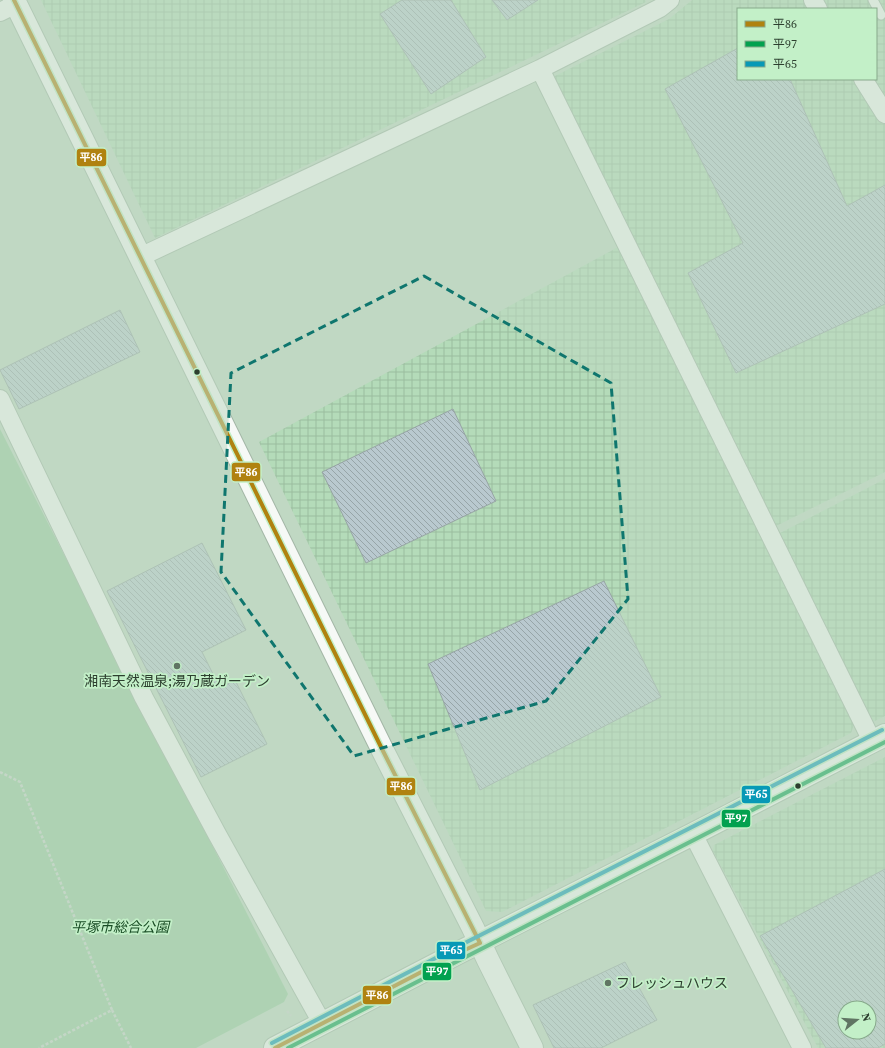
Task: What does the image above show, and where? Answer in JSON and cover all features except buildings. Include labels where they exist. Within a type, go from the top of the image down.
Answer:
[{"type":"street","points":[[140,257],[540,69],[661,3]]},
{"type":"street","points":[[10,5],[140,257],[382,749],[532,1048]]},
{"type":"street","points":[[275,1048],[879,738],[540,69]]},
{"type":"street","points":[[864,80],[885,114]]},
{"type":"street","points":[[0,400],[144,698],[217,834],[322,1023]]},
{"type":"street","points":[[693,834],[802,1048]]},
{"type":"lane","points":[[873,0],[884,17]]},
{"type":"path","points":[[0,772],[20,782],[112,1010],[131,1048]]},
{"type":"path","points":[[39,1048],[112,1010]]},
{"type":"path","points":[[287,1010],[290,1016]]},
{"type":"highlighted area","points":[[424,276],[611,383],[628,599],[546,701],[354,756],[221,572],[231,373]]},
{"type":"shaded area","points":[[41,0],[645,0],[646,2],[155,238]]},
{"type":"shaded area","points":[[692,0],[885,0],[885,472],[776,526],[554,81],[555,76],[669,19]]},
{"type":"shaded area","points":[[620,246],[854,725],[851,733],[502,912],[486,911],[259,442]]},
{"type":"shaded area","points":[[885,479],[885,716],[875,721],[865,718],[778,534]]},
{"type":"shaded area","points":[[885,757],[885,1048],[818,1048],[713,851],[714,845]]},
{"type":"green space","name":"平塚市総合公園","points":[[0,429],[288,994],[284,1002],[196,1048],[0,1048]]},
{"type":"transit line","name":"平86","points":[[14,0],[382,749],[480,943]]},
{"type":"transit line","name":"平65","points":[[272,1043],[882,730]]},
{"type":"transit line","name":"平97","points":[[288,1048],[885,742]]},
{"type":"transit line","name":"平86","points":[[275,1048],[480,943]]},
{"type":"place","name":"湘南天然温泉;湯乃蔵ガーデン","points":[[177,666]]},
{"type":"place","name":"フレッシュハウス","points":[[608,983]]}]
